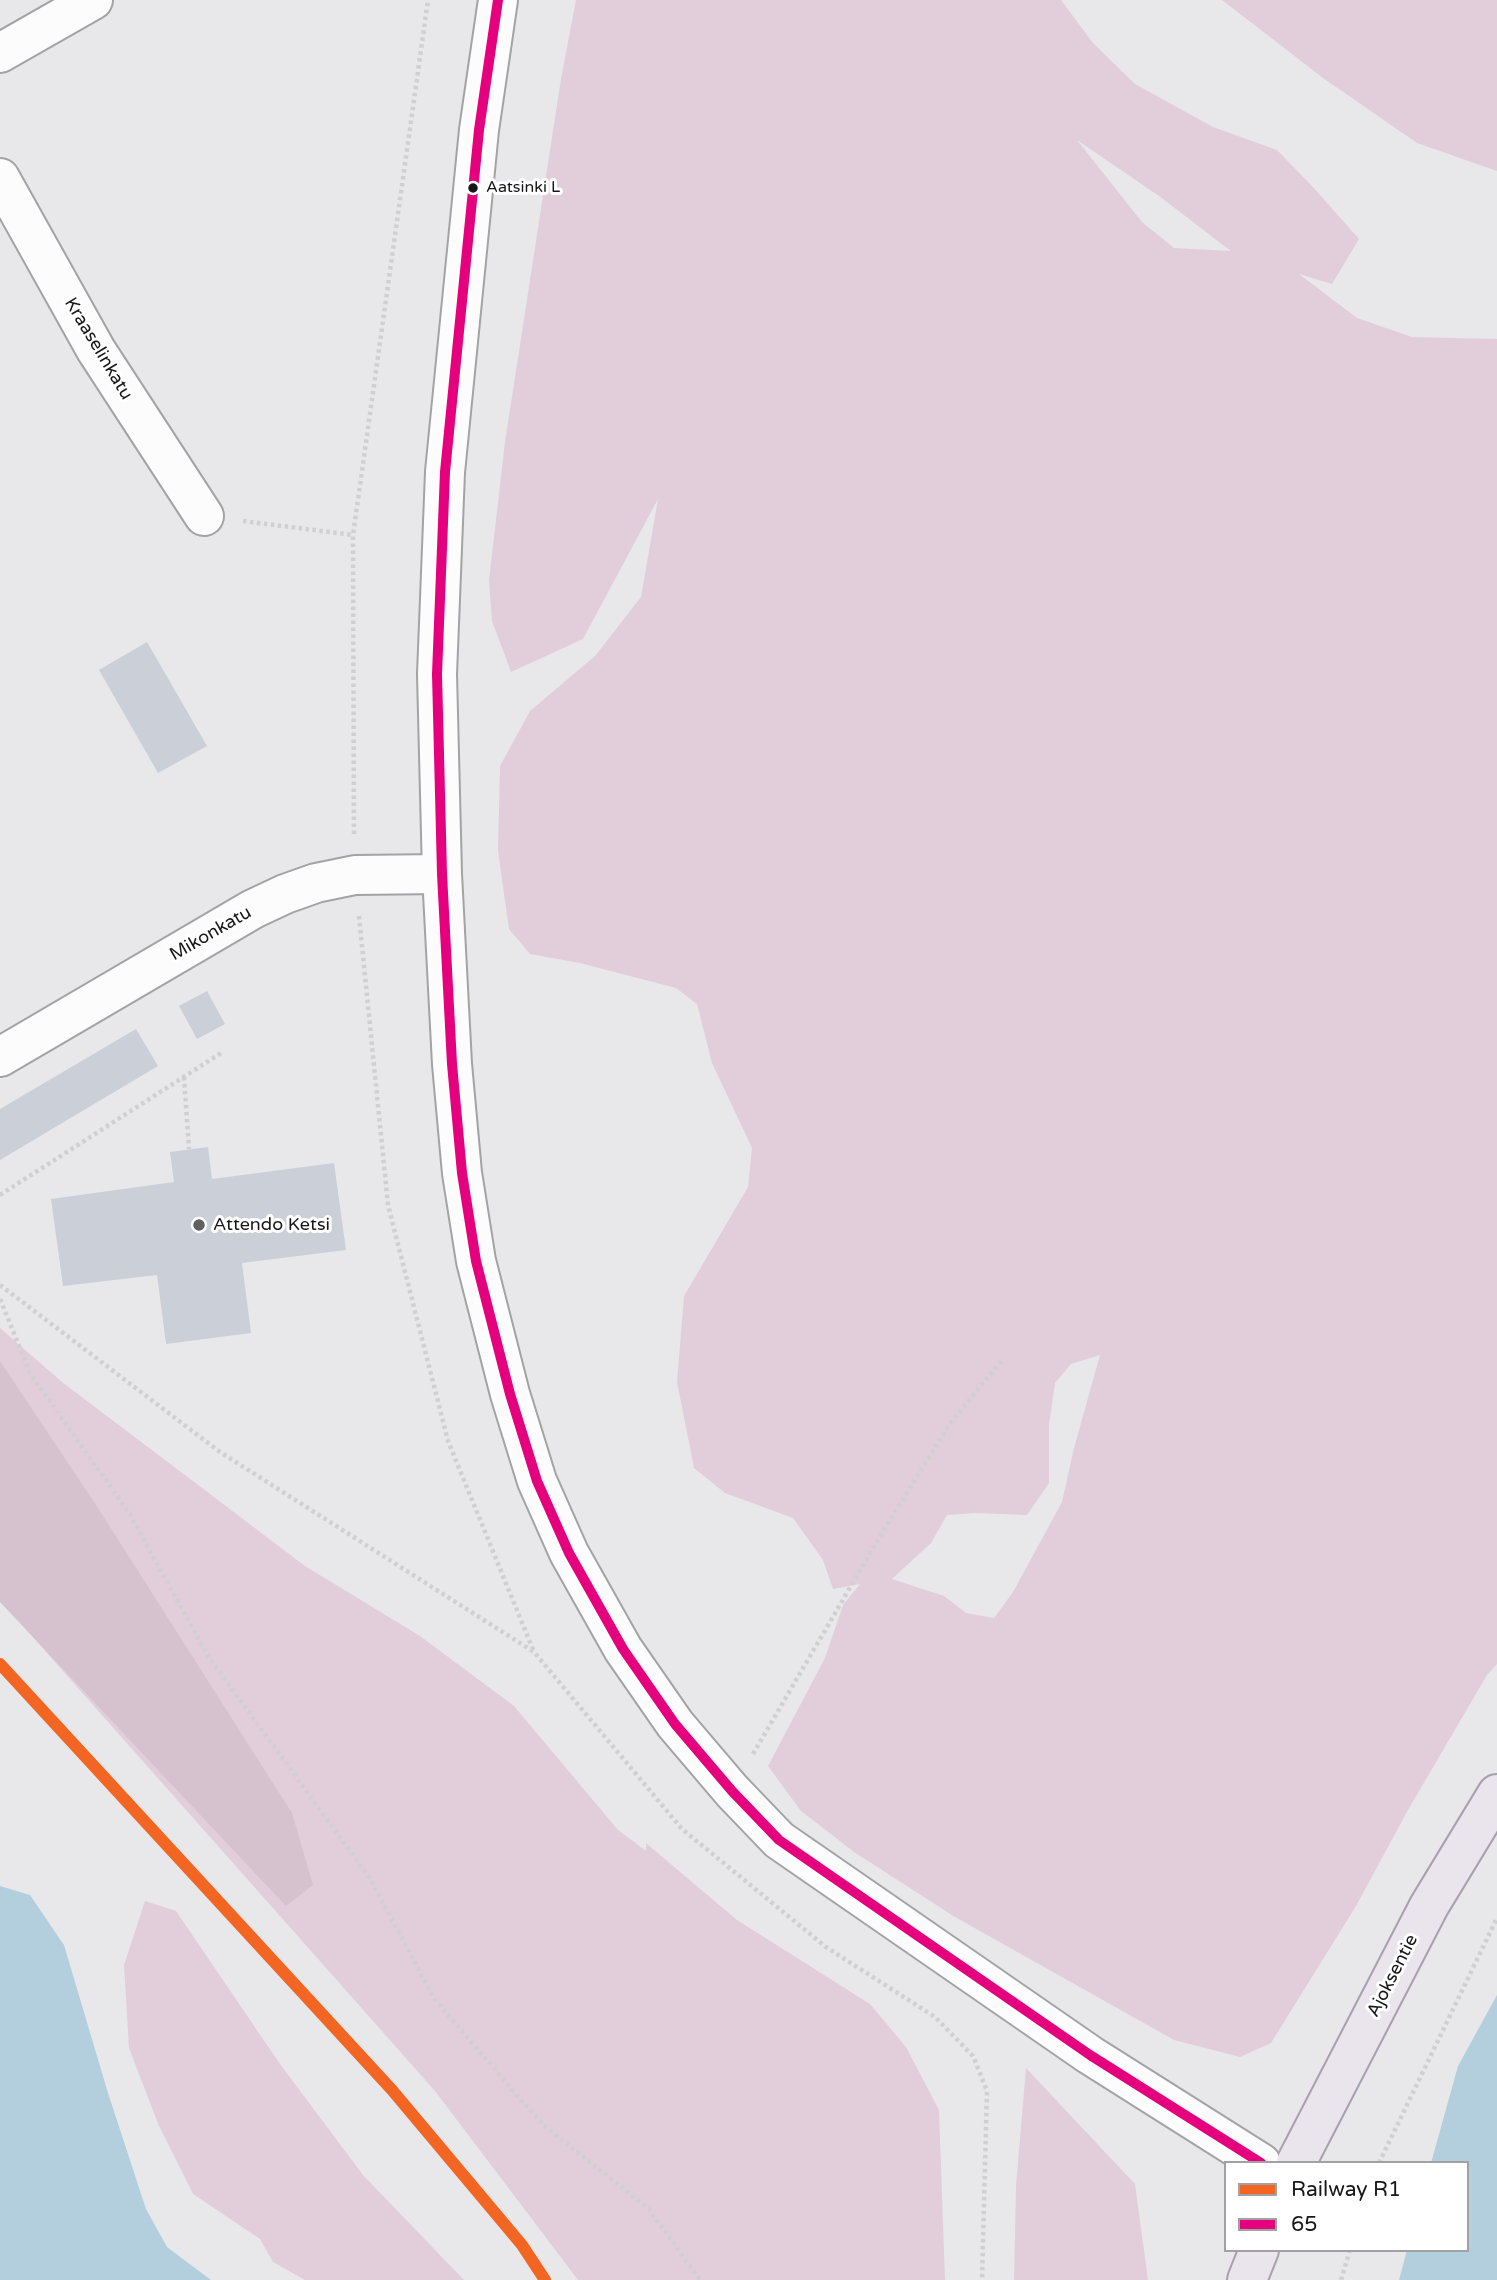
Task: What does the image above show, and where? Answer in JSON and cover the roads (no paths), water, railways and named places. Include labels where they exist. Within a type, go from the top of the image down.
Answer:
[{"type":"main road","name":"Ajoksentie","points":[[1297,2161],[1429,1906],[1497,1794]]},
{"type":"main road","points":[[1247,2280],[1258,2252]]},
{"type":"street","points":[[0,53],[93,0]]},
{"type":"street","points":[[498,0],[479,131],[445,472],[437,674],[442,874],[452,1064],[466,1199],[476,1262],[510,1394],[537,1481],[569,1553],[623,1648],[675,1724],[732,1791],[779,1840],[1090,2055],[1258,2161]]},
{"type":"street","name":"Kraaselinkatu","points":[[0,178],[96,350],[204,516]]},
{"type":"street","name":"Mikonkatu","points":[[0,1057],[253,909],[285,894],[316,883],[355,875],[442,874]]},
{"type":"water","points":[[0,1886],[30,1895],[64,1945],[146,2209],[167,2247],[211,2280],[0,2280]]},
{"type":"water","points":[[1497,1995],[1497,2280],[1399,2280],[1406,2252],[1469,2252],[1469,2161],[1432,2161],[1458,2066]]},
{"type":"rail line","name":"R1","points":[[0,1664],[392,2090],[522,2245],[545,2280]]},
{"type":"place","name":"Aatsinki L","points":[[473,188]]},
{"type":"place","name":"Attendo Ketsi","points":[[199,1225]]}]
